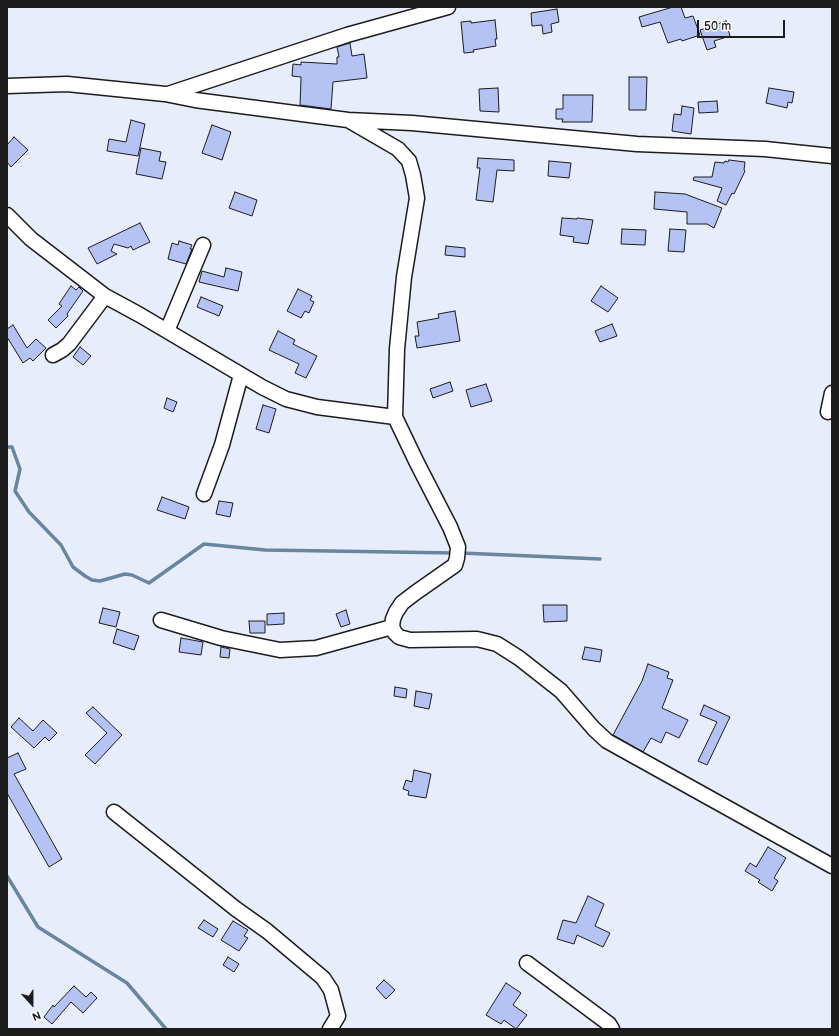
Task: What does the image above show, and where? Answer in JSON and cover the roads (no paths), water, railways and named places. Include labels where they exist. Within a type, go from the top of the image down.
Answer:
[{"type":"street","points":[[165,94],[347,35],[448,7]]},
{"type":"street","points":[[7,86],[67,84],[165,94],[195,100],[348,120],[412,123],[637,144],[765,149],[832,156]]},
{"type":"street","points":[[348,120],[398,149],[409,161],[413,175],[417,198],[404,277],[397,349],[395,417],[450,527],[458,547],[455,565],[402,603],[393,619],[392,627],[399,637],[410,640],[477,639],[497,644],[519,658],[561,690],[594,729],[607,741],[832,866]]},
{"type":"street","points":[[7,215],[31,239],[105,296],[241,375],[286,399],[317,407],[395,417]]},
{"type":"street","points":[[167,331],[203,245]]},
{"type":"street","points":[[53,355],[69,344],[105,296]]},
{"type":"street","points":[[204,494],[222,445],[241,375]]},
{"type":"street","points":[[828,412],[832,394]]},
{"type":"street","points":[[161,620],[221,638],[280,650],[316,648],[392,627]]},
{"type":"street","points":[[114,812],[236,909],[267,931],[323,978],[331,990],[338,1016],[330,1029]]},
{"type":"street","points":[[527,963],[609,1024],[612,1029]]},
{"type":"waterway","points":[[7,447],[12,447],[20,469],[15,491],[29,512],[61,545],[73,567],[92,580],[100,581],[125,574],[132,575],[149,583],[204,544],[265,550],[455,553]]},
{"type":"waterway","points":[[461,553],[600,559]]},
{"type":"waterway","points":[[7,876],[38,927],[127,983],[166,1029]]}]
